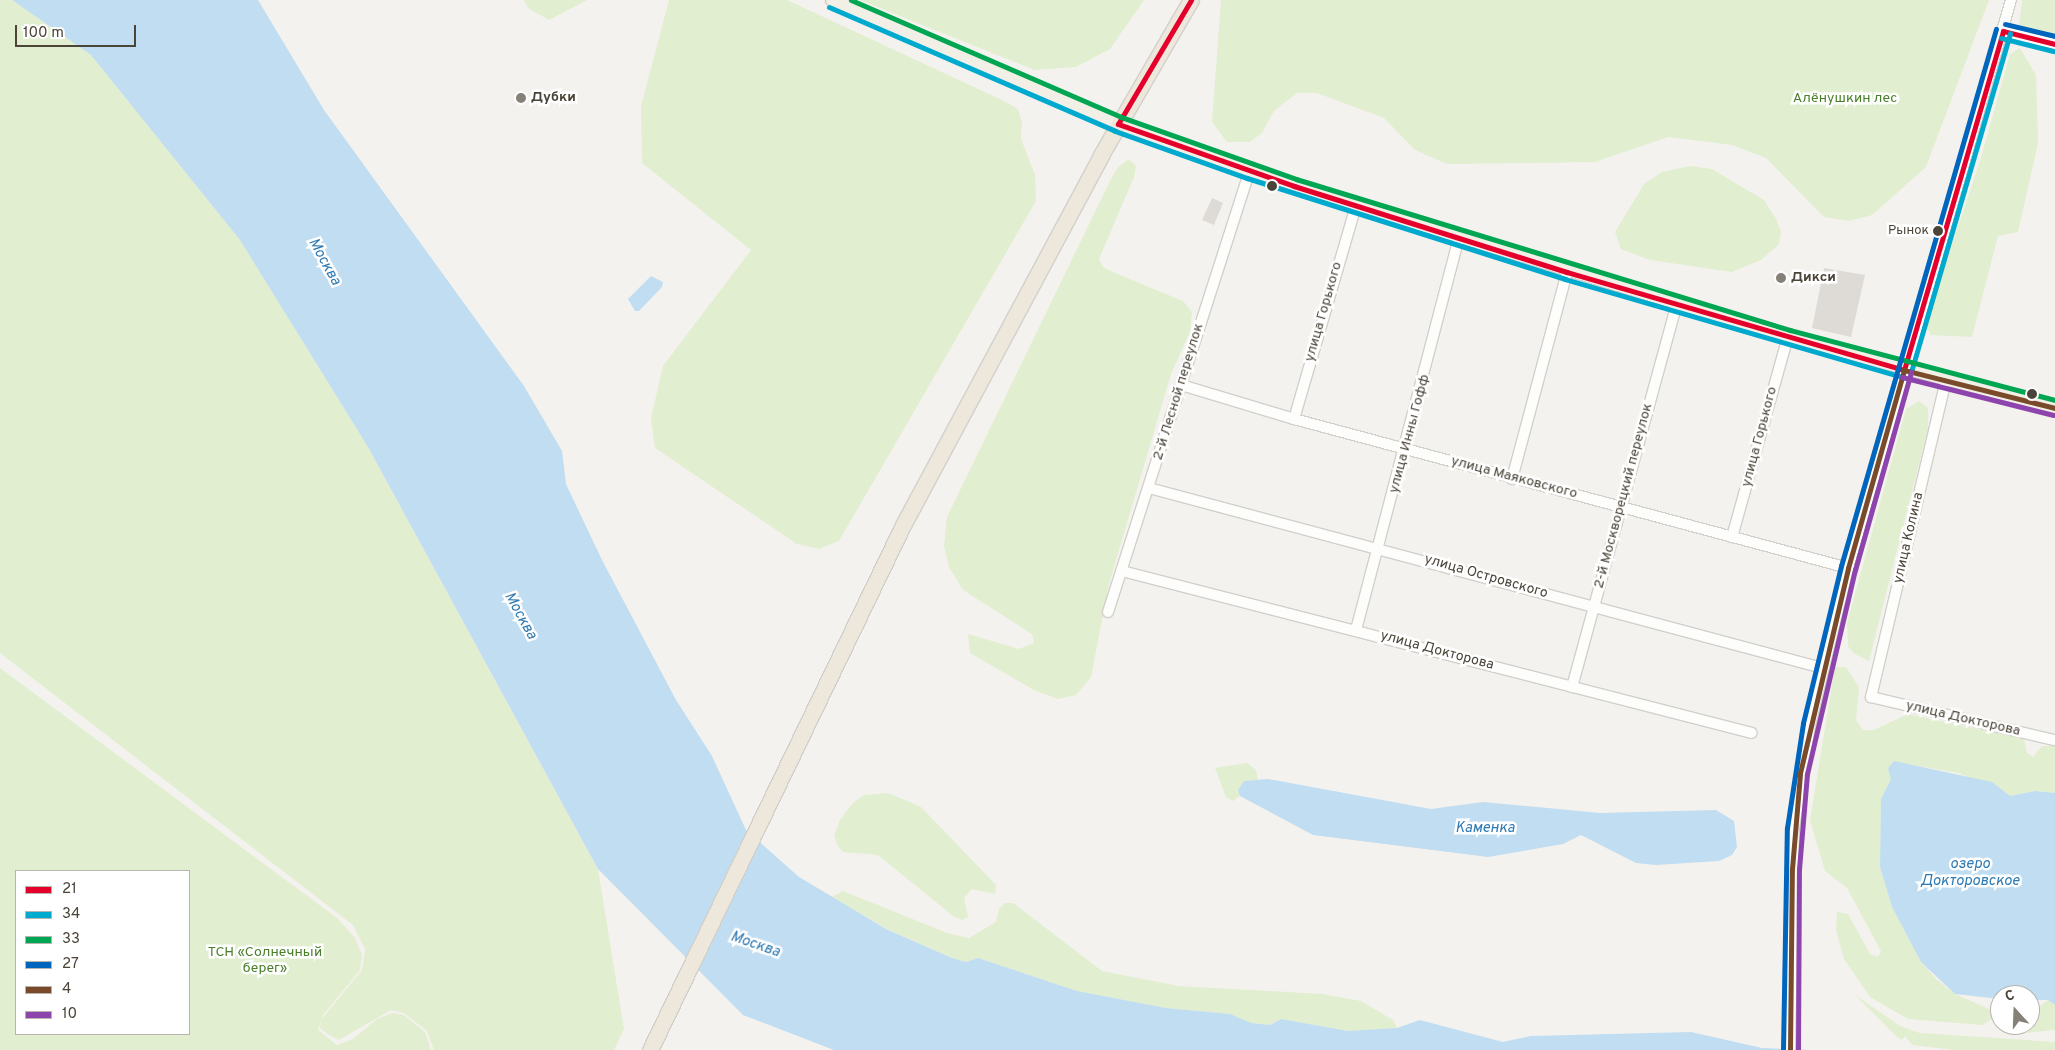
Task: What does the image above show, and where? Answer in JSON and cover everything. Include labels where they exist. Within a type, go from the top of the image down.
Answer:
[{"type":"highway","points":[[650,1050],[801,730],[903,525],[1118,124],[1191,0]]},
{"type":"main road","points":[[832,0],[1118,124],[1250,171],[1568,272],[1788,337],[1904,370],[2055,408]]},
{"type":"street","points":[[1790,1050],[1792,894],[1800,773],[1822,668],[1904,370],[2011,0]]},
{"type":"street","points":[[2003,31],[2055,44]]},
{"type":"street","name":"2-й Лесной переулок","points":[[1108,612],[1250,171]]},
{"type":"street","name":"улица Горького","points":[[1294,419],[1356,206]]},
{"type":"street","name":"улица Инны Гофф","points":[[1356,630],[1406,449],[1459,237]]},
{"type":"street","points":[[1512,479],[1568,272]]},
{"type":"street","name":"2-й Москворецкий переулок","points":[[1572,687],[1677,304]]},
{"type":"street","name":"улица Горького","points":[[1732,536],[1788,337]]},
{"type":"street","name":"улица Колина","points":[[1871,697],[1946,380]]},
{"type":"street","name":"улица Маяковского","points":[[1181,385],[1294,419],[1512,479],[1622,506],[1848,568]]},
{"type":"street","name":"улица Островского","points":[[1149,488],[1379,547],[1822,668]]},
{"type":"street","name":"улица Докторова","points":[[1122,571],[1752,734]]},
{"type":"street","name":"улица Докторова","points":[[1871,697],[2055,740]]},
{"type":"green space","points":[[0,0],[12,0],[91,55],[240,240],[368,447],[598,869],[624,1029],[614,1050],[434,1050],[427,1031],[404,1013],[391,1010],[339,1040],[329,1035],[320,1028],[321,1020],[362,970],[365,949],[353,925],[0,653]]},
{"type":"green space","points":[[524,0],[587,0],[549,20],[528,8]]},
{"type":"green space","points":[[669,0],[787,0],[1004,101],[1018,109],[1022,122],[1021,139],[1035,175],[1036,201],[839,541],[819,549],[797,544],[655,448],[651,418],[663,366],[751,250],[642,163],[641,106]]},
{"type":"green space","points":[[860,0],[1144,0],[1110,49],[1076,67],[1035,70]]},
{"type":"green space","name":"Алёнушкин лес","points":[[1221,0],[1989,0],[1926,167],[1872,215],[1849,221],[1824,217],[1766,158],[1732,145],[1668,137],[1595,162],[1447,164],[1415,150],[1384,118],[1317,93],[1297,93],[1274,111],[1262,133],[1250,142],[1227,142],[1212,122]]},
{"type":"green space","points":[[2022,0],[2055,0],[2055,36],[2019,26]]},
{"type":"green space","points":[[2020,48],[2036,75],[2038,143],[2018,232],[1998,236],[1972,337],[1931,335],[1925,325],[1980,161],[2010,54]]},
{"type":"green space","points":[[1129,159],[1136,166],[1134,177],[1099,259],[1103,267],[1113,272],[1183,301],[1192,312],[1190,332],[1171,374],[1109,584],[1091,677],[1076,695],[1058,699],[1036,691],[970,653],[968,634],[1019,649],[1034,643],[1032,634],[963,590],[949,567],[944,546],[947,517],[1110,181],[1118,167]]},
{"type":"green space","points":[[1690,166],[1712,169],[1764,200],[1776,219],[1781,232],[1779,244],[1761,260],[1732,272],[1650,260],[1621,249],[1615,232],[1644,184],[1662,172]]},
{"type":"green space","points":[[1919,401],[1928,408],[1928,429],[1869,661],[1853,653],[1848,646],[1847,623],[1906,409]]},
{"type":"green space","points":[[1835,667],[1846,667],[1859,687],[1856,720],[1863,730],[1874,730],[1908,714],[2024,739],[2027,753],[2033,757],[2042,746],[2055,746],[2055,793],[2035,791],[2010,796],[1959,773],[1907,764],[1891,779],[1881,799],[1880,867],[1892,907],[1921,962],[1937,980],[1955,994],[1990,1010],[1990,1020],[1983,1025],[1908,1019],[1870,997],[1844,959],[1836,930],[1837,912],[1848,914],[1870,954],[1878,957],[1881,951],[1847,888],[1825,871],[1810,820]]},
{"type":"green space","name":"ТСН «Солнечный берег»","points":[[0,668],[337,918],[355,938],[362,955],[360,970],[323,1015],[318,1030],[337,1045],[353,1039],[377,1019],[392,1013],[404,1015],[425,1032],[431,1050],[0,1050]]},
{"type":"green space","points":[[1247,763],[1256,770],[1258,780],[1244,781],[1238,790],[1240,796],[1233,801],[1226,797],[1215,768]]},
{"type":"green space","points":[[888,793],[921,807],[996,885],[995,894],[972,889],[964,898],[968,917],[962,920],[953,916],[878,855],[843,852],[838,846],[834,835],[840,820],[853,803],[864,795]]},
{"type":"green space","points":[[843,891],[947,933],[969,938],[996,922],[999,909],[1005,903],[1013,903],[1102,971],[1179,986],[1322,994],[1361,1001],[1393,1020],[1397,1028],[1348,1031],[1281,1019],[1270,1025],[1251,1023],[1230,1014],[1166,1008],[1077,991],[978,958],[966,962],[952,958],[887,929],[832,897]]},
{"type":"green space","points":[[1855,995],[1900,1026],[1920,1033],[2055,1042],[2055,1050],[1954,1050],[1912,1045],[1905,1036],[1902,1040],[1896,1036]]},
{"type":"green space","points":[[2048,1000],[2055,1005],[2055,1030],[2040,1032],[2040,1006]]},
{"type":"water","name":"Москва","points":[[12,0],[258,0],[324,110],[524,386],[562,451],[566,484],[602,560],[676,700],[712,756],[746,830],[799,877],[886,929],[952,958],[966,962],[978,958],[1077,991],[1166,1008],[1230,1014],[1251,1023],[1270,1025],[1281,1019],[1348,1031],[1397,1028],[1420,1020],[1503,1042],[1531,1036],[1691,1032],[1762,1048],[1809,1050],[834,1050],[743,1015],[598,869],[368,447],[240,240],[91,55]]},
{"type":"water","points":[[651,276],[663,282],[662,287],[639,311],[635,311],[628,299]]},
{"type":"water","name":"озеро Докторовское","points":[[1894,761],[1992,782],[2010,796],[2035,791],[2055,793],[2055,1005],[2048,1000],[2040,1000],[2040,985],[1990,985],[1990,998],[1955,994],[1921,962],[1892,907],[1880,867],[1881,799],[1891,779],[1888,768]]},
{"type":"water","name":"Каменка","points":[[1268,779],[1431,809],[1483,802],[1600,813],[1716,810],[1734,821],[1737,847],[1732,855],[1719,861],[1656,865],[1636,863],[1581,835],[1563,844],[1488,857],[1313,835],[1240,796],[1238,790],[1244,781]]},
{"type":"building","points":[[1212,198],[1223,203],[1214,225],[1202,220]]},
{"type":"building","points":[[1824,268],[1865,275],[1851,337],[1812,328]]},
{"type":"transit line","name":"33","points":[[851,0],[1121,117],[1296,179],[1790,330],[2055,400]]},
{"type":"transit line","name":"21","points":[[1118,124],[1191,0]]},
{"type":"transit line","name":"34","points":[[829,7],[1115,131],[1247,178],[1565,279],[1902,377]]},
{"type":"transit line","name":"27","points":[[2005,24],[2055,36]]},
{"type":"transit line","name":"27","points":[[1783,1050],[1787,828],[1803,723],[1841,566],[1996,29]]},
{"type":"transit line","name":"21","points":[[2003,31],[2055,44]]},
{"type":"transit line","name":"21","points":[[1904,370],[2003,31]]},
{"type":"transit line","name":"34","points":[[1911,372],[2010,33]]},
{"type":"transit line","name":"34","points":[[2001,38],[2053,51]]},
{"type":"transit line","name":"21","points":[[1118,124],[1294,186],[1567,272],[1904,370]]},
{"type":"transit line","name":"4","points":[[1904,370],[2055,408]]},
{"type":"transit line","name":"4","points":[[1790,1050],[1792,869],[1800,773],[1848,568],[1904,370]]},
{"type":"transit line","name":"10","points":[[1798,1050],[1799,869],[1807,774],[1855,570],[1911,372]]},
{"type":"transit line","name":"10","points":[[1902,377],[2053,415]]},
{"type":"place","name":"Дубки","points":[[521,98]]},
{"type":"place","name":"Рынок","points":[[1938,231]]},
{"type":"place","name":"Дикси","points":[[1781,278]]}]
